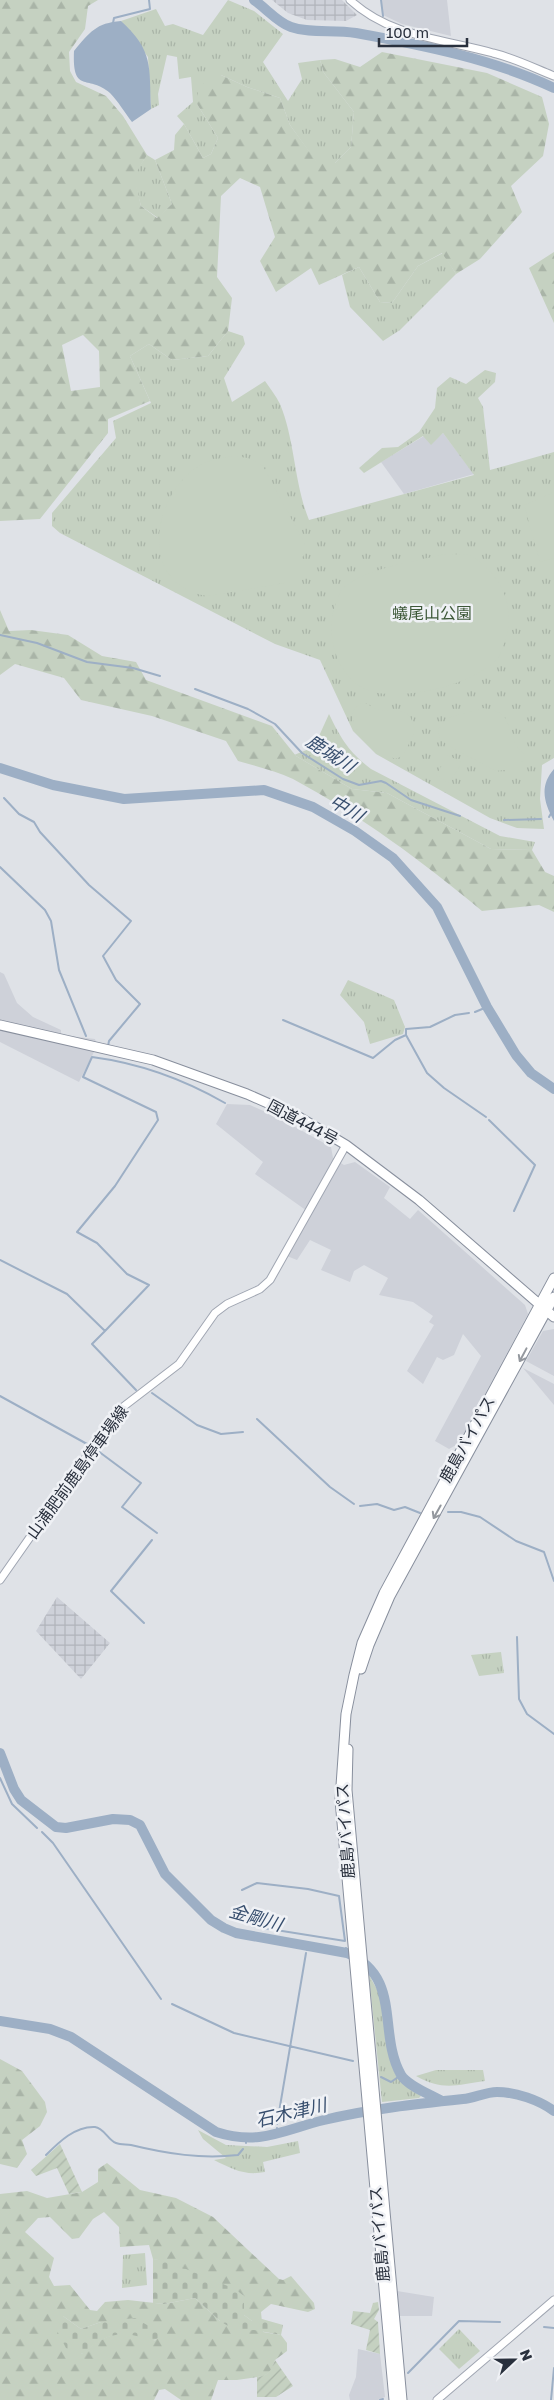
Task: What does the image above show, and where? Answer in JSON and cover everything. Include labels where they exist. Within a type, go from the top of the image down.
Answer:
[{"type":"highway","name":"国道444号","points":[[0,1025],[153,1060],[248,1094],[299,1117],[346,1145],[419,1200],[550,1315]]},
{"type":"highway","name":"鹿島バイパス","points":[[394,2400],[372,2120],[363,1974],[358,1952],[340,1790],[346,1714],[362,1643],[384,1593],[554,1278]]},
{"type":"highway","name":"鹿島バイパス","points":[[371,2098],[355,1964],[358,1952],[347,1790],[348,1744],[358,1678],[369,1645],[390,1596],[550,1315],[554,1297]]},
{"type":"highway","name":"鹿島バイパス","points":[[372,2120],[402,2400]]},
{"type":"main road","points":[[350,0],[360,10],[390,27],[495,53],[554,76]]},
{"type":"main road","name":"山浦肥前鹿島停車場線","points":[[0,1580],[119,1410],[179,1364],[215,1313],[227,1304],[260,1289],[270,1280],[346,1145]]},
{"type":"main road","points":[[437,2400],[554,2300]]},
{"type":"shaded area","points":[[272,0],[342,0],[357,15],[346,21],[307,20],[288,13]]},
{"type":"shaded area","points":[[381,0],[447,0],[451,36],[402,24],[383,15]]},
{"type":"shaded area","points":[[443,433],[474,474],[404,494],[381,462],[424,436],[431,444]]},
{"type":"shaded area","points":[[0,972],[4,974],[17,1003],[33,1017],[61,1030],[61,1035],[95,1039],[97,1046],[79,1082],[0,1042]]},
{"type":"shaded area","points":[[227,1104],[250,1105],[281,1119],[331,1147],[333,1158],[344,1165],[355,1162],[390,1187],[384,1198],[410,1219],[418,1210],[525,1305],[528,1314],[458,1444],[449,1449],[435,1441],[481,1356],[463,1334],[454,1355],[443,1360],[437,1357],[423,1384],[407,1371],[434,1325],[429,1322],[433,1316],[413,1302],[379,1295],[388,1278],[364,1265],[354,1271],[350,1282],[321,1270],[331,1250],[310,1240],[297,1260],[282,1254],[307,1211],[255,1174],[263,1162],[216,1124]]},
{"type":"shaded area","points":[[554,1329],[554,1376],[526,1361],[543,1331]]},
{"type":"shaded area","points":[[523,1368],[554,1384],[554,1405]]},
{"type":"shaded area","points":[[57,1597],[110,1643],[81,1679],[36,1631]]},
{"type":"shaded area","points":[[397,2291],[434,2297],[432,2316],[399,2316]]},
{"type":"shaded area","points":[[358,2349],[380,2354],[385,2397],[378,2400],[350,2400],[349,2395],[356,2377]]},
{"type":"green space","points":[[0,0],[98,0],[88,6],[85,29],[69,52],[70,71],[76,82],[106,96],[123,116],[147,155],[134,176],[141,206],[157,218],[172,204],[155,160],[174,150],[175,135],[184,124],[203,158],[211,154],[218,138],[197,104],[198,91],[209,76],[221,75],[247,87],[280,98],[290,125],[317,162],[335,163],[351,147],[354,112],[324,73],[320,60],[335,59],[360,67],[382,52],[487,73],[542,97],[549,124],[543,156],[511,186],[522,212],[480,259],[456,274],[442,253],[418,266],[392,303],[380,302],[359,267],[319,285],[311,268],[276,292],[260,261],[275,237],[260,187],[240,178],[221,196],[217,277],[232,298],[228,331],[208,356],[172,360],[149,344],[130,356],[150,401],[108,419],[108,433],[40,519],[0,521]],"holes":[[[83,335],[99,351],[100,387],[71,391],[62,345]]]},
{"type":"green space","points":[[228,0],[254,11],[283,34],[263,62],[288,101],[302,79],[298,63],[320,60],[324,73],[354,112],[351,147],[335,163],[317,163],[290,125],[280,98],[247,87],[221,75],[197,104],[218,138],[211,154],[203,158],[184,124],[177,116],[193,102],[191,77],[179,79],[177,57],[167,55],[158,94],[159,105],[151,109],[148,57],[121,21],[156,9],[165,26],[173,24],[203,35]]},
{"type":"green space","points":[[147,155],[155,160],[172,204],[158,218],[141,206],[133,176]]},
{"type":"green space","points":[[554,252],[554,323],[529,268]]},
{"type":"green space","points":[[443,253],[456,274],[400,330],[383,341],[350,307],[342,275],[359,267],[380,302],[392,303],[418,266]]},
{"type":"green space","name":"蟻尾山公園","points":[[228,331],[243,336],[245,344],[224,378],[232,402],[265,381],[275,395],[289,432],[300,491],[309,520],[474,475],[443,433],[431,445],[423,436],[364,473],[359,468],[382,448],[398,447],[419,432],[435,408],[437,388],[450,377],[466,384],[485,370],[496,373],[495,382],[478,398],[483,407],[490,470],[554,452],[554,758],[542,765],[540,799],[544,829],[517,828],[490,818],[376,754],[353,731],[320,660],[275,644],[60,533],[52,526],[52,513],[116,438],[113,421],[151,403],[130,356],[149,344],[172,360],[208,356]]},
{"type":"green space","points":[[233,456],[248,458],[263,466],[307,548],[290,582],[208,596],[185,589],[170,575],[161,557],[159,536],[163,515],[172,494],[186,476],[204,463]]},
{"type":"green space","points":[[554,492],[554,558],[540,562],[524,505]]},
{"type":"green space","points":[[446,554],[474,557],[492,573],[503,591],[509,612],[509,623],[504,644],[498,658],[474,676],[442,688],[392,694],[364,689],[344,671],[333,644],[332,616],[342,589],[352,582],[377,571]]},
{"type":"green space","points":[[0,610],[9,631],[31,630],[68,635],[102,656],[136,662],[146,680],[272,726],[296,756],[352,789],[387,793],[491,849],[532,850],[545,872],[554,876],[554,912],[539,905],[482,911],[414,857],[318,793],[293,779],[273,771],[238,761],[226,741],[152,716],[81,700],[64,678],[15,664],[0,675]]},
{"type":"green space","points":[[362,703],[380,710],[407,713],[410,716],[415,731],[403,756],[395,759],[377,750],[360,734],[353,721],[353,714]]},
{"type":"green space","points":[[482,708],[492,710],[504,716],[516,745],[525,755],[523,761],[505,770],[496,771],[447,745],[440,738],[438,730],[447,718]]},
{"type":"green space","points":[[329,714],[346,744],[371,769],[500,836],[535,842],[532,850],[491,849],[387,793],[352,789],[294,755],[314,747]]},
{"type":"green space","points":[[448,755],[462,763],[449,783],[436,775]]},
{"type":"green space","points":[[348,980],[394,1000],[405,1027],[403,1034],[370,1044],[364,1022],[340,995]]},
{"type":"green space","points":[[501,1652],[504,1673],[479,1676],[471,1655]]},
{"type":"green space","points":[[369,1975],[379,1993],[391,2063],[397,2078],[419,2093],[421,2096],[419,2098],[382,2102]]},
{"type":"green space","points":[[0,2059],[22,2071],[45,2102],[47,2112],[40,2126],[22,2140],[27,2154],[17,2168],[0,2164]]},
{"type":"green space","points":[[436,2070],[483,2070],[485,2081],[450,2086],[434,2084],[416,2076]]},
{"type":"green space","points":[[198,2130],[226,2145],[267,2147],[298,2141],[300,2153],[263,2162],[265,2172],[245,2172],[233,2169],[214,2160],[226,2158],[203,2139]]},
{"type":"green space","points":[[60,2144],[82,2192],[69,2194],[57,2168],[36,2176],[31,2170]]},
{"type":"green space","points":[[107,2163],[140,2190],[176,2198],[213,2217],[279,2279],[283,2280],[291,2276],[314,2303],[315,2309],[308,2312],[271,2304],[261,2312],[263,2332],[281,2335],[287,2343],[287,2351],[275,2360],[271,2371],[264,2376],[237,2380],[218,2380],[211,2400],[181,2400],[165,2389],[159,2390],[154,2400],[0,2400],[0,2194],[27,2191],[47,2198],[82,2192],[98,2182],[98,2169]],"holes":[[[104,2212],[119,2227],[120,2247],[149,2245],[153,2259],[164,2261],[244,2296],[244,2315],[252,2321],[220,2321],[195,2298],[164,2304],[128,2300],[105,2302],[97,2311],[90,2310],[70,2285],[54,2286],[49,2277],[54,2258],[25,2232],[38,2218],[50,2217],[72,2239],[79,2238],[93,2219]],[[63,2316],[81,2329],[101,2322],[157,2340],[129,2334],[114,2335],[101,2340],[82,2354]]]},
{"type":"green space","points":[[145,2253],[147,2285],[122,2288],[123,2255]]},
{"type":"green space","points":[[153,2259],[164,2260],[235,2289],[244,2296],[244,2315],[252,2321],[262,2319],[283,2325],[281,2335],[254,2330],[236,2331],[220,2321],[195,2298],[164,2304],[153,2303]]},
{"type":"green space","points":[[378,2302],[379,2310],[374,2319],[378,2322],[380,2354],[366,2350],[370,2330],[351,2324],[353,2311],[370,2313],[373,2303]]},
{"type":"green space","points":[[63,2316],[81,2329],[101,2322],[135,2318],[164,2335],[152,2341],[132,2335],[115,2335],[99,2341],[83,2354],[66,2348],[54,2325]]},
{"type":"green space","points":[[459,2329],[480,2351],[459,2369],[439,2349]]},
{"type":"green space","points":[[275,2360],[293,2386],[276,2397],[257,2397],[257,2377],[269,2372]]},
{"type":"water","points":[[121,21],[139,41],[148,60],[151,109],[132,122],[110,93],[79,79],[74,65],[74,51],[89,34],[99,26]]},
{"type":"water","points":[[554,769],[554,821],[546,801],[545,788],[549,775]]},
{"type":"waterway","points":[[113,23],[114,18],[150,9],[149,0]]},
{"type":"waterway","points":[[254,0],[281,22],[291,27],[306,30],[356,33],[432,48],[507,69],[554,88]]},
{"type":"waterway","points":[[381,0],[383,16]]},
{"type":"waterway","name":"鹿城川","points":[[0,635],[37,643],[87,662],[133,668],[160,676]]},
{"type":"waterway","name":"鹿城川","points":[[195,689],[248,709],[275,724],[302,753],[343,779],[359,785],[381,781],[411,800],[460,816]]},
{"type":"waterway","name":"中川","points":[[0,768],[53,785],[124,799],[264,790],[313,807],[355,831],[393,858],[437,907],[487,1007],[516,1055],[531,1073],[554,1089]]},
{"type":"waterway","points":[[4,798],[19,814],[34,822],[40,832],[89,885],[131,921],[103,956],[116,980],[140,1004],[109,1041],[108,1046]]},
{"type":"waterway","name":"鹿城川","points":[[549,817],[554,808]]},
{"type":"waterway","name":"鹿城川","points":[[504,820],[541,819]]},
{"type":"waterway","points":[[0,867],[45,910],[51,921],[59,970],[86,1036]]},
{"type":"waterway","points":[[475,1012],[487,1007]]},
{"type":"waterway","points":[[283,1020],[373,1058],[395,1040],[406,1035],[406,1029],[430,1027],[455,1015],[469,1013]]},
{"type":"waterway","points":[[406,1035],[427,1073],[444,1088],[486,1117]]},
{"type":"waterway","points":[[105,1331],[149,1285],[127,1274],[97,1243],[77,1232],[115,1186],[158,1120],[156,1112],[83,1077],[92,1057],[144,1068],[194,1087],[225,1103]]},
{"type":"waterway","points":[[489,1120],[535,1165],[514,1211]]},
{"type":"waterway","points":[[0,1260],[67,1294],[105,1331],[92,1344],[136,1390]]},
{"type":"waterway","points":[[152,1393],[197,1425],[221,1434],[243,1432]]},
{"type":"waterway","points":[[0,1396],[87,1444]]},
{"type":"waterway","points":[[257,1419],[330,1487],[354,1504]]},
{"type":"waterway","points":[[98,1451],[141,1483],[122,1507],[157,1533]]},
{"type":"waterway","points":[[360,1506],[377,1504],[394,1510],[405,1507],[420,1513]]},
{"type":"waterway","points":[[448,1512],[461,1512],[480,1517],[516,1541],[544,1552],[554,1581]]},
{"type":"waterway","points":[[144,1623],[111,1591],[152,1540]]},
{"type":"waterway","points":[[517,1637],[519,1699],[527,1714],[554,1734]]},
{"type":"waterway","name":"金剛川","points":[[0,1753],[14,1789],[21,1800],[56,1827],[66,1828],[113,1819],[130,1820],[140,1825],[165,1874],[211,1920],[224,1928],[236,1933],[347,1953],[364,1963],[376,1976],[382,1991],[390,2041],[401,2075],[414,2086],[440,2100]]},
{"type":"waterway","points":[[0,1778],[12,1804],[37,1828]]},
{"type":"waterway","points":[[42,1832],[53,1843],[161,1999]]},
{"type":"waterway","points":[[242,1890],[257,1883],[308,1889],[339,1896],[345,1941],[251,1926]]},
{"type":"waterway","name":"金剛川","points":[[307,1950],[308,1946]]},
{"type":"waterway","name":"金剛川","points":[[346,1948],[347,1953]]},
{"type":"waterway","points":[[277,2124],[306,1953]]},
{"type":"waterway","points":[[172,2004],[234,2033],[353,2061]]},
{"type":"waterway","name":"石木津川","points":[[0,2021],[50,2029],[71,2037],[216,2132],[232,2136],[259,2137],[271,2135],[324,2120],[359,2113],[467,2098],[493,2092],[512,2093],[527,2097],[554,2111]]},
{"type":"waterway","points":[[381,2077],[391,2082],[401,2075]]},
{"type":"waterway","points":[[46,2155],[62,2140],[74,2132],[88,2127],[98,2128],[116,2143],[171,2153],[224,2156],[238,2155],[243,2149]]},
{"type":"waterway","name":"石木津川","points":[[277,2128],[278,2135]]},
{"type":"waterway","name":"石木津川","points":[[246,2138],[246,2143]]},
{"type":"waterway","points":[[408,2373],[459,2321],[500,2322]]},
{"type":"waterway","points":[[544,2327],[554,2328]]},
{"type":"waterway","points":[[551,2400],[554,2368]]}]
